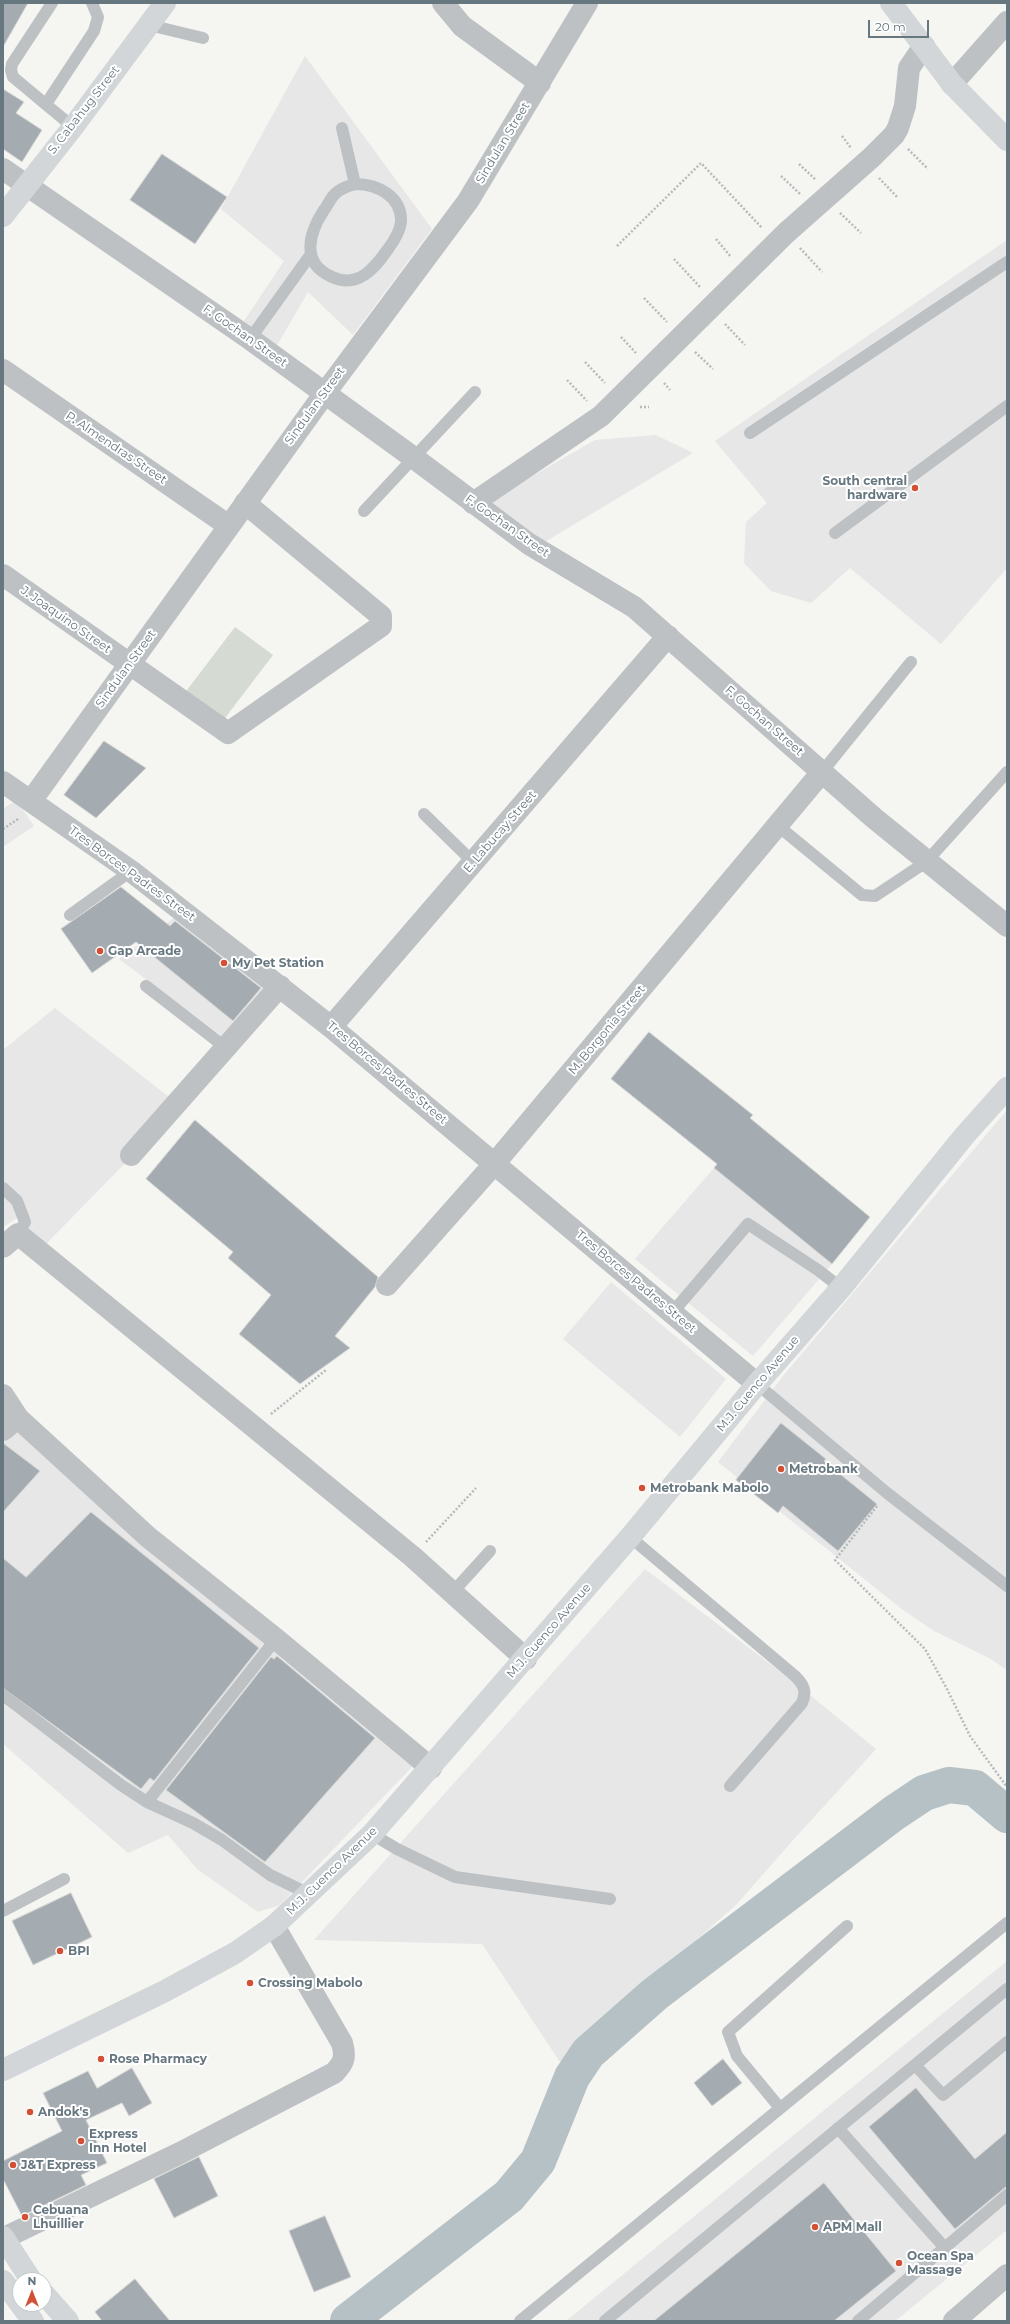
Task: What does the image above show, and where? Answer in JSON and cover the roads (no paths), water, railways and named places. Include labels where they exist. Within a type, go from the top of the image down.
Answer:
[{"type":"main road","name":"S. Cabahug Street","points":[[3,216],[26,184],[73,127],[165,3]]},
{"type":"main road","points":[[891,3],[952,84],[1007,140]]},
{"type":"main road","name":"M.J. Cuenco Avenue","points":[[3,2070],[164,1991],[235,1953],[274,1926],[372,1834],[526,1659],[630,1537],[757,1384],[841,1288],[965,1135],[1007,1088]]},
{"type":"main road","points":[[3,2237],[26,2272]]},
{"type":"main road","points":[[3,2281],[33,2321]]},
{"type":"main road","points":[[52,2303],[68,2321]]},
{"type":"street","points":[[443,3],[462,26],[540,83]]},
{"type":"street","name":"Sindulan Street","points":[[31,801],[324,393],[468,202],[587,3]]},
{"type":"street","points":[[952,84],[1007,22]]},
{"type":"street","points":[[472,503],[601,416],[781,238],[894,135],[905,106],[909,68],[924,46]]},
{"type":"street","name":"F. Gochan Street","points":[[3,168],[250,339],[414,458],[472,503],[529,544],[634,607],[926,862],[1007,926]]},
{"type":"street","name":"P. Almendras Street","points":[[3,370],[229,526]]},
{"type":"street","name":"J. Joaquino Street","points":[[3,575],[129,665],[228,733],[381,626],[381,616],[245,503]]},
{"type":"street","name":"E. Labucay Street","points":[[331,1027],[474,863],[668,636]]},
{"type":"street","name":"M. Borgonia Street","points":[[387,1285],[495,1163],[822,772]]},
{"type":"street","name":"Tres Borces Padres Street","points":[[3,782],[131,871],[280,986],[495,1163],[757,1384]]},
{"type":"street","points":[[131,1155],[280,986]]},
{"type":"street","points":[[11,1240],[255,1426],[413,1557],[526,1659]]},
{"type":"street","points":[[3,1395],[10,1424],[276,1639],[431,1768]]},
{"type":"street","points":[[3,2237],[187,2150],[334,2073],[342,2065],[345,2055],[342,2043],[274,1926]]},
{"type":"street","points":[[954,2321],[1007,2275]]},
{"type":"lane","points":[[52,3],[12,64],[11,70],[13,78],[73,127]]},
{"type":"lane","points":[[46,104],[94,30],[98,18],[92,3]]},
{"type":"lane","points":[[149,25],[203,38]]},
{"type":"lane","points":[[342,128],[355,184]]},
{"type":"lane","points":[[355,184],[377,186],[387,192],[394,201],[399,211],[401,222],[397,236],[372,271],[353,280],[337,279],[323,272],[311,254],[311,233],[315,224],[335,193],[355,184]]},
{"type":"lane","points":[[250,339],[311,254]]},
{"type":"lane","points":[[750,433],[1007,262]]},
{"type":"lane","points":[[364,512],[474,392]]},
{"type":"lane","points":[[835,533],[1007,406]]},
{"type":"lane","points":[[822,772],[911,662]]},
{"type":"lane","points":[[777,825],[862,895],[875,896],[926,862],[1007,772]]},
{"type":"lane","points":[[424,814],[474,863]]},
{"type":"lane","points":[[70,915],[131,871]]},
{"type":"lane","points":[[146,986],[225,1047]]},
{"type":"lane","points":[[3,1188],[17,1201],[25,1222],[11,1240]]},
{"type":"lane","points":[[672,1313],[748,1224],[818,1270],[841,1288]]},
{"type":"lane","points":[[757,1384],[887,1493],[1007,1586]]},
{"type":"lane","points":[[630,1537],[795,1676],[804,1686],[805,1694],[802,1703],[730,1786]]},
{"type":"lane","points":[[452,1593],[490,1551]]},
{"type":"lane","points":[[147,1802],[276,1639]]},
{"type":"lane","points":[[3,1695],[121,1785],[147,1802],[193,1823],[222,1840],[270,1875],[309,1894]]},
{"type":"lane","points":[[372,1834],[397,1849],[455,1876],[610,1899]]},
{"type":"lane","points":[[3,1911],[64,1879]]},
{"type":"lane","points":[[520,2321],[1007,1923]]},
{"type":"lane","points":[[780,2108],[737,2056],[728,2032],[847,1926]]},
{"type":"lane","points":[[605,2321],[1007,1989]]},
{"type":"lane","points":[[915,2064],[943,2095],[1007,2042]]},
{"type":"lane","points":[[838,2128],[945,2248]]},
{"type":"lane","points":[[858,2321],[1007,2195]]},
{"type":"waterway","points":[[348,2321],[509,2196],[538,2161],[572,2077],[588,2053],[655,1994],[894,1813],[924,1793],[949,1785],[975,1788],[1007,1815]]},
{"type":"place","name":"South central hardware","points":[[915,488]]},
{"type":"place","name":"Gap Arcade","points":[[100,951]]},
{"type":"place","name":"My Pet Station","points":[[224,963]]},
{"type":"place","name":"Metrobank","points":[[781,1469]]},
{"type":"place","name":"Metrobank Mabolo","points":[[642,1488]]},
{"type":"place","name":"BPI","points":[[60,1951]]},
{"type":"place","name":"Crossing Mabolo","points":[[250,1983]]},
{"type":"place","name":"Rose Pharmacy","points":[[101,2059]]},
{"type":"place","name":"Andok's","points":[[30,2112]]},
{"type":"place","name":"Express Inn Hotel","points":[[81,2141]]},
{"type":"place","name":"J&T Express","points":[[13,2165]]},
{"type":"place","name":"Cebuana Lhuillier","points":[[25,2217]]},
{"type":"place","name":"APM Mall","points":[[815,2227]]},
{"type":"place","name":"Ocean Spa Massage","points":[[899,2263]]}]
